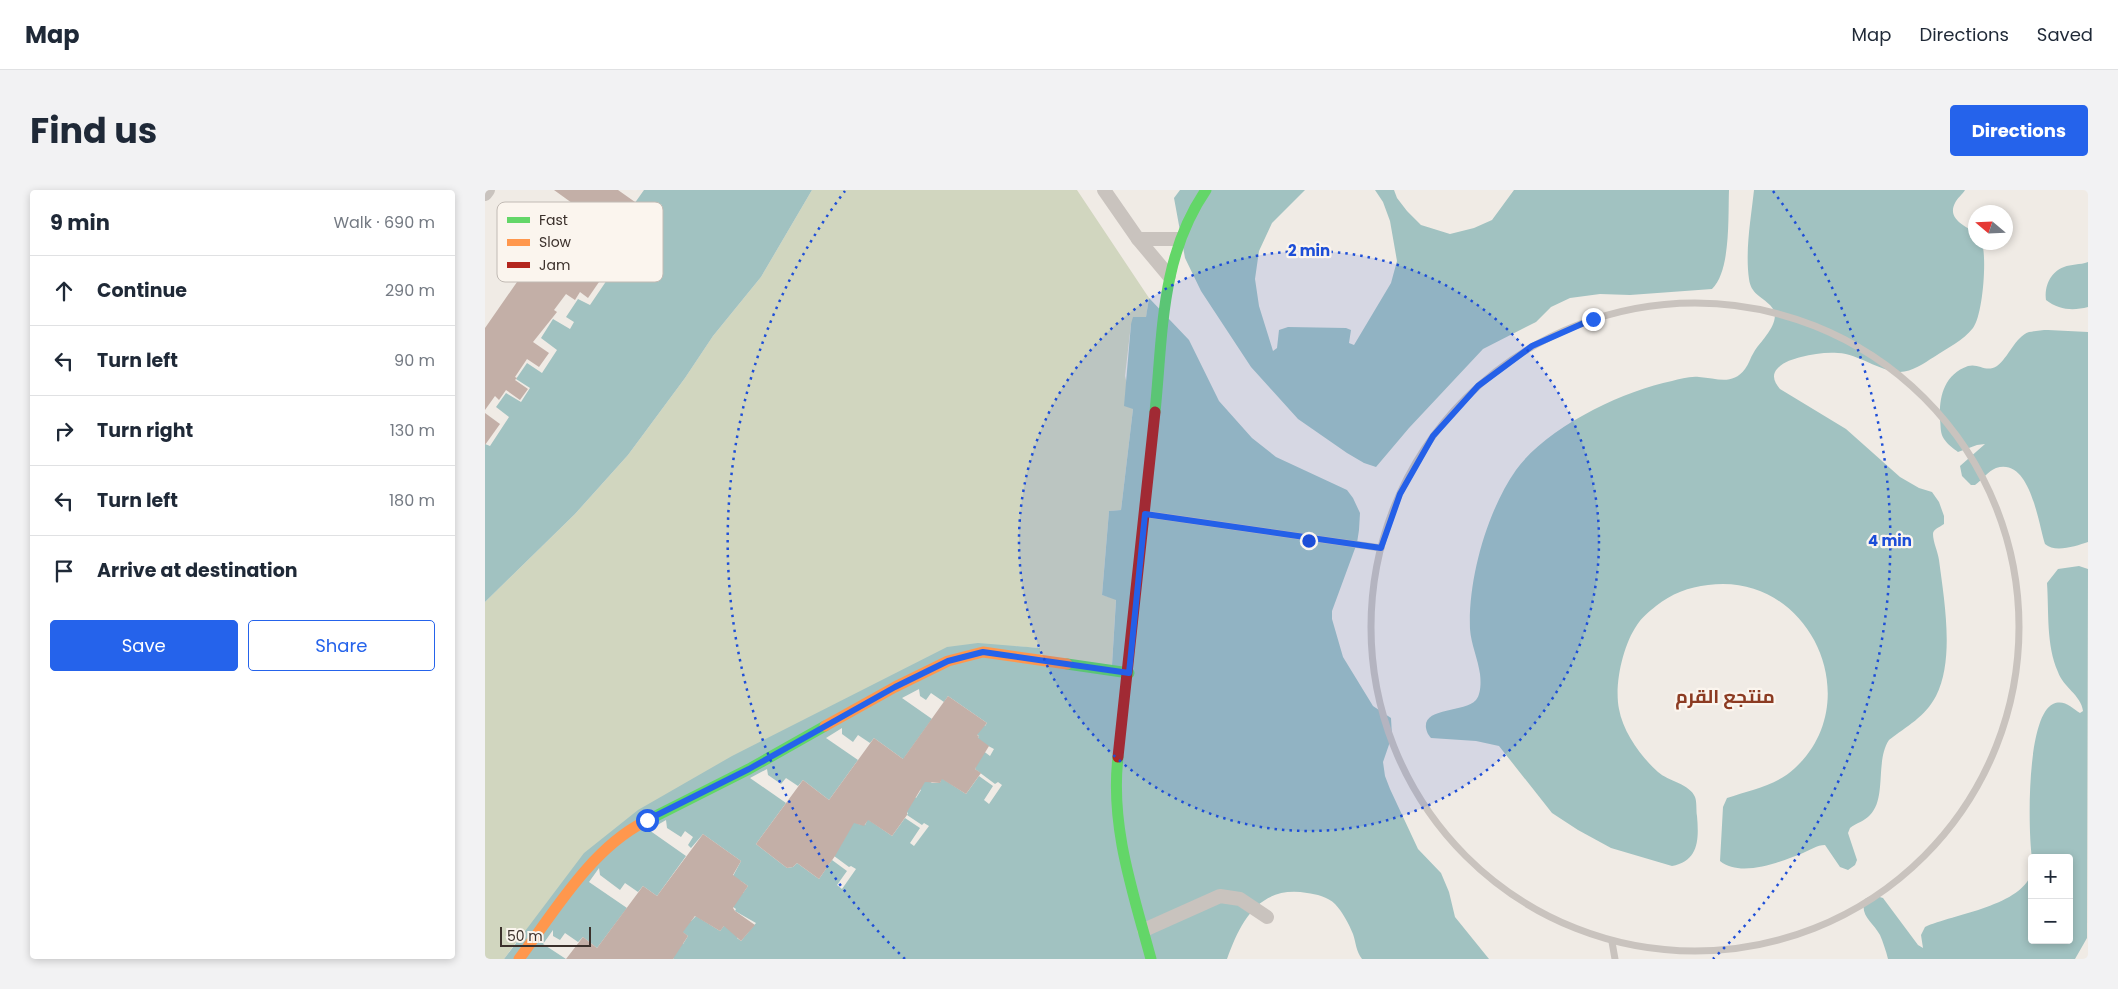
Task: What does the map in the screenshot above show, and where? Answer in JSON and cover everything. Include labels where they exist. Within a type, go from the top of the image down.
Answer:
[{"type":"street","points":[[485,194],[488,190]]},
{"type":"street","points":[[1104,190],[1138,239],[1169,276]]},
{"type":"street","points":[[1151,959],[1117,826],[1116,778],[1129,673],[1169,276],[1178,239],[1189,214],[1206,190]]},
{"type":"street","points":[[1138,239],[1178,239]]},
{"type":"street","points":[[519,959],[594,859],[628,830],[749,769],[895,687],[948,661],[983,652],[1129,673]]},
{"type":"street","points":[[1144,930],[1220,896],[1240,899],[1265,915]]},
{"type":"lane","points":[[1659,304],[1726,304],[1791,316],[1853,343],[1907,381],[1952,430],[1987,486],[2011,558],[2018,614],[2014,680],[1996,744],[1966,804],[1925,855],[1874,898],[1815,929],[1751,947],[1686,952],[1658,950],[1612,942],[1564,925],[1520,902],[1480,871],[1445,835],[1416,793],[1394,748],[1377,691],[1372,649],[1372,607],[1381,548],[1400,494],[1433,436],[1478,386],[1532,346],[1593,319],[1659,304]]},
{"type":"lane","points":[[1145,514],[1381,548]]},
{"type":"lane","points":[[1612,942],[1615,959]]},
{"type":"green space","points":[[812,190],[1077,190],[1149,298],[1146,318],[1131,324],[1125,376],[1133,409],[1121,510],[1109,511],[1102,595],[1116,599],[1112,665],[1040,658],[1040,648],[1013,646],[522,934],[504,959],[485,959],[485,602],[575,514],[628,455],[685,378],[713,336],[761,277]]},
{"type":"water","points":[[644,190],[812,190],[761,277],[713,336],[685,378],[628,455],[575,514],[485,602],[485,444],[490,446],[509,417],[496,407],[506,393],[521,402],[530,388],[516,379],[527,363],[542,373],[557,350],[541,338],[553,319],[570,329],[574,322],[566,317],[578,299],[590,305],[606,282],[663,282],[663,202],[636,202]]},
{"type":"water","points":[[1180,190],[1305,190],[1272,223],[1259,251],[1255,279],[1259,306],[1273,351],[1277,348],[1279,330],[1288,327],[1346,328],[1351,330],[1349,343],[1354,345],[1391,283],[1397,261],[1390,221],[1383,202],[1375,190],[1394,190],[1397,198],[1407,211],[1421,225],[1450,234],[1474,228],[1492,220],[1514,190],[1729,190],[1727,242],[1723,270],[1712,289],[1630,295],[1600,294],[1570,298],[1551,307],[1536,322],[1483,349],[1409,428],[1376,467],[1364,463],[1347,453],[1298,419],[1251,367],[1201,291],[1185,258],[1174,198]]},
{"type":"water","points":[[1754,190],[1965,190],[1956,201],[1953,213],[1958,221],[1968,228],[1968,250],[1983,250],[1982,299],[1973,328],[1960,341],[1922,364],[1900,372],[1884,369],[1846,354],[1824,353],[1788,361],[1779,367],[1774,374],[1775,382],[1780,389],[1846,429],[1900,477],[1919,488],[1932,492],[1939,502],[1944,516],[1944,524],[1933,532],[1939,560],[1946,629],[1947,647],[1942,681],[1936,696],[1927,710],[1889,740],[1883,758],[1880,789],[1875,808],[1868,817],[1850,828],[1848,833],[1857,860],[1855,865],[1848,870],[1840,867],[1825,845],[1761,867],[1739,868],[1729,866],[1720,861],[1723,807],[1727,798],[1771,783],[1795,768],[1817,740],[1827,708],[1826,676],[1817,645],[1799,619],[1774,598],[1743,586],[1701,586],[1687,589],[1668,598],[1646,615],[1637,625],[1628,643],[1621,666],[1618,689],[1619,709],[1629,735],[1639,752],[1658,772],[1689,789],[1696,799],[1697,841],[1692,854],[1681,863],[1672,866],[1611,848],[1552,813],[1499,746],[1476,741],[1431,738],[1426,728],[1427,721],[1437,713],[1470,704],[1479,695],[1480,674],[1470,629],[1470,609],[1476,568],[1481,546],[1496,505],[1516,470],[1529,455],[1565,426],[1609,402],[1652,386],[1689,377],[1724,380],[1735,378],[1748,365],[1754,352],[1770,330],[1775,317],[1770,305],[1754,291],[1750,284],[1748,246]]},
{"type":"water","points":[[2088,262],[2088,307],[2066,309],[2046,300],[2047,285],[2055,272],[2067,266]]},
{"type":"water","points":[[1149,298],[1189,340],[1219,401],[1252,438],[1276,457],[1347,490],[1353,498],[1360,513],[1357,543],[1332,611],[1332,619],[1343,657],[1373,706],[1391,718],[1392,736],[1383,762],[1385,776],[1390,789],[1418,849],[1441,873],[1449,892],[1455,917],[1489,959],[1362,959],[1357,950],[1353,934],[1343,914],[1335,904],[1329,899],[1318,895],[1291,892],[1277,894],[1255,908],[1239,931],[1227,959],[504,959],[584,853],[638,810],[732,756],[947,647],[978,643],[1040,648],[1040,658],[1112,665],[1116,600],[1102,595],[1109,511],[1121,510],[1133,409],[1124,406],[1131,324],[1133,317],[1146,317]]},
{"type":"water","points":[[2048,330],[2088,332],[2088,542],[2072,547],[2060,548],[2049,547],[2045,544],[2031,494],[2025,481],[2017,472],[2008,467],[1996,468],[1975,485],[1971,485],[1962,476],[1960,466],[1985,444],[1958,452],[1943,437],[1940,420],[1940,404],[1944,388],[1953,375],[1972,365],[1989,369],[1993,368],[2001,362],[2024,335],[2029,332]]},
{"type":"water","points":[[2079,566],[2088,569],[2087,938],[2075,959],[1888,959],[1880,935],[1865,914],[1865,899],[1873,895],[1883,898],[1918,945],[1923,948],[1921,935],[1925,927],[2002,901],[2016,893],[2028,879],[2028,944],[2073,944],[2073,854],[2032,854],[2030,824],[2033,751],[2044,713],[2053,704],[2057,703],[2068,705],[2080,713],[2083,711],[2079,700],[2060,677],[2051,651],[2047,583],[2058,569]]},
{"type":"pier","points":[[919,689],[920,696],[926,700],[931,693],[944,702],[948,696],[987,723],[985,726],[981,724],[975,733],[979,736],[977,740],[994,749],[990,756],[982,750],[975,769],[995,784],[998,782],[1002,785],[989,804],[984,800],[993,786],[979,776],[966,794],[940,777],[941,781],[939,783],[932,783],[905,763],[904,758],[932,719],[902,698]]},
{"type":"pier","points":[[842,728],[842,734],[853,742],[858,735],[870,743],[874,738],[903,759],[913,785],[921,790],[916,798],[908,792],[883,795],[908,813],[907,815],[922,825],[924,823],[929,826],[914,846],[910,843],[920,828],[905,818],[892,836],[866,818],[865,825],[858,824],[833,805],[815,842],[849,867],[851,866],[856,869],[842,889],[837,885],[847,871],[832,860],[819,879],[797,863],[793,867],[787,868],[756,844],[786,803],[750,778],[767,769],[768,775],[781,784],[786,778],[798,786],[803,780],[829,800],[858,760],[826,738]]},
{"type":"pier","points":[[666,820],[667,828],[681,837],[685,831],[693,837],[688,845],[691,848],[703,834],[741,861],[732,878],[748,886],[743,893],[737,888],[712,892],[736,909],[735,911],[756,923],[741,941],[737,938],[748,924],[733,914],[720,931],[696,916],[691,921],[686,920],[681,931],[688,936],[683,944],[676,940],[652,944],[674,959],[566,959],[543,944],[553,930],[553,936],[560,940],[565,933],[578,942],[583,937],[597,948],[627,908],[589,882],[599,868],[600,875],[620,890],[625,883],[638,892],[643,886],[657,896],[686,856],[649,830]]},
{"type":"building","points":[[554,190],[618,190],[635,202],[571,202]]},
{"type":"building","points":[[517,282],[599,282],[588,298],[580,292],[575,300],[566,294],[554,310],[557,312],[533,342],[549,353],[539,367],[527,359],[515,377],[517,378],[515,380],[528,389],[520,400],[506,390],[499,400],[495,396],[485,410],[485,328]]},
{"type":"building","points":[[485,413],[500,424],[485,445]]},
{"type":"building","points":[[948,696],[987,723],[977,735],[979,736],[978,738],[989,746],[975,769],[981,773],[966,794],[942,779],[940,783],[925,782],[907,815],[892,836],[868,820],[864,826],[854,823],[819,879],[797,863],[793,867],[787,868],[756,844],[803,780],[829,800],[874,738],[903,759]]},
{"type":"building","points":[[703,834],[741,861],[733,875],[748,886],[733,908],[755,925],[741,941],[724,926],[720,931],[695,916],[683,932],[688,936],[673,959],[566,959],[583,937],[597,948],[643,886],[657,896]]},
{"type":"traffic: fast","points":[[1155,412],[1166,297],[1172,269],[1180,242],[1191,216],[1206,190]]},
{"type":"traffic: fast","points":[[1067,664],[1129,673]]},
{"type":"traffic: fast","points":[[644,822],[749,769],[825,726]]},
{"type":"traffic: fast","points":[[1118,757],[1116,783],[1120,834],[1151,959]]},
{"type":"traffic: slow","points":[[825,726],[895,687],[948,661],[983,652],[1067,664]]},
{"type":"traffic: slow","points":[[519,959],[560,902],[590,865],[607,848],[644,822]]},
{"type":"traffic: jam","points":[[1118,757],[1155,412]]},
{"type":"district","name":"منتجع القرم","points":[[1725,696]]},
{"type":"route","points":[[647,820],[749,769],[895,687],[948,661],[983,652],[1129,673],[1145,514],[1381,548],[1400,494],[1433,436],[1478,386],[1532,346],[1593,319]]}]
